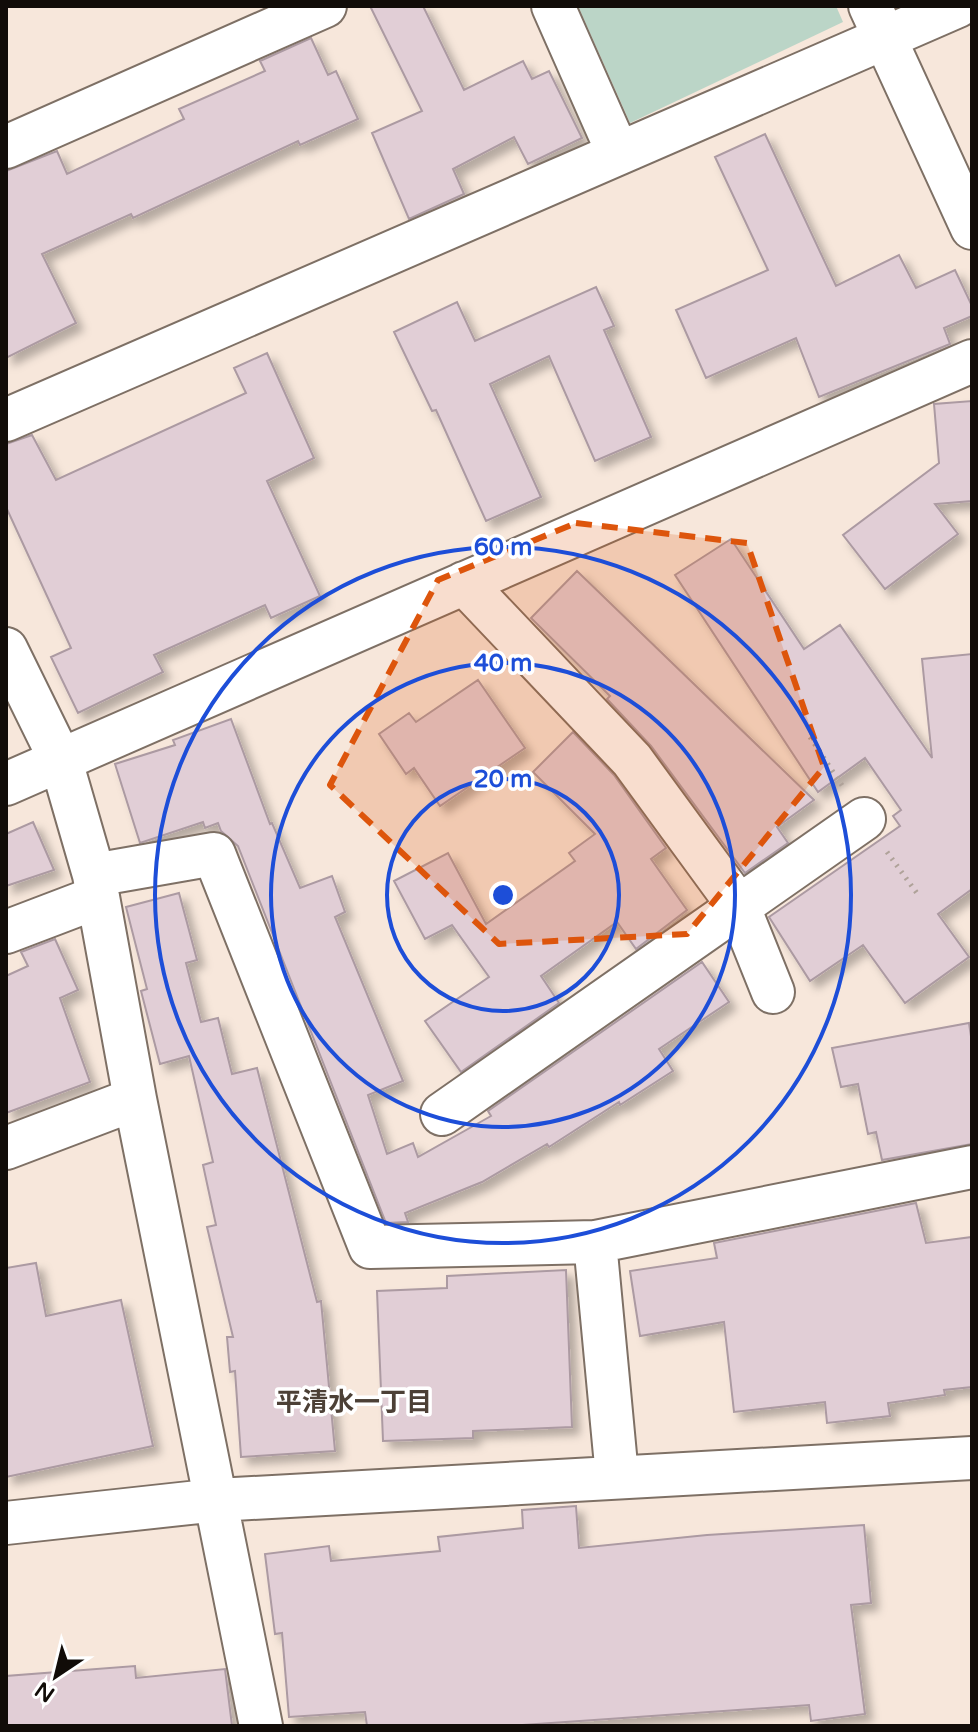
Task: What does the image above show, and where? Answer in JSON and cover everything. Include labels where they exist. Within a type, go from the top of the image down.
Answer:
[{"type":"street","points":[[6,147],[325,6]]},
{"type":"street","points":[[553,6],[618,153]]},
{"type":"street","points":[[6,420],[618,153],[877,21],[958,6]]},
{"type":"street","points":[[877,21],[972,228]]},
{"type":"street","points":[[6,784],[972,361]]},
{"type":"street","points":[[464,583],[632,760],[738,905],[773,992]]},
{"type":"street","points":[[6,649],[61,761],[96,886],[135,1099],[261,1726]]},
{"type":"street","points":[[442,1114],[864,819]]},
{"type":"street","points":[[6,932],[96,886],[214,854],[370,1247],[595,1242],[972,1167]]},
{"type":"street","points":[[6,1148],[135,1099]]},
{"type":"street","points":[[595,1242],[617,1476]]},
{"type":"street","points":[[6,1523],[217,1500],[972,1458]]},
{"type":"highlighted area","points":[[576,523],[747,543],[824,767],[687,934],[499,944],[330,785],[438,580]]},
{"type":"green space","points":[[578,6],[836,6],[843,22],[630,123]]},
{"type":"building","points":[[370,6],[423,6],[464,90],[523,61],[532,79],[549,71],[582,138],[528,164],[514,137],[453,169],[464,194],[409,219],[372,133],[422,111]]},
{"type":"building","points":[[311,38],[328,75],[336,71],[358,119],[300,145],[298,141],[133,218],[131,214],[42,254],[76,323],[6,358],[6,171],[57,151],[67,174],[184,119],[179,109],[265,71],[260,61]]},
{"type":"building","points":[[765,134],[836,286],[899,255],[916,288],[955,270],[972,306],[972,316],[944,328],[950,344],[819,397],[796,338],[706,378],[676,310],[768,270],[715,157]]},
{"type":"building","points":[[596,287],[614,326],[604,330],[651,437],[595,461],[549,356],[490,384],[541,497],[486,521],[436,410],[432,411],[394,332],[457,302],[475,341]]},
{"type":"building","points":[[267,353],[314,458],[267,481],[320,596],[271,618],[265,605],[154,655],[163,672],[78,713],[51,657],[71,648],[6,507],[6,444],[32,435],[56,480],[246,393],[234,368]]},
{"type":"building","points":[[972,401],[972,501],[935,504],[958,534],[885,589],[843,535],[939,463],[934,404]]},
{"type":"building","points":[[731,539],[804,649],[840,625],[932,758],[922,659],[972,654],[972,889],[938,914],[969,957],[905,1003],[863,945],[810,981],[769,917],[900,826],[893,816],[901,810],[865,758],[818,792],[675,575]]},
{"type":"building","points":[[577,571],[814,800],[777,827],[788,843],[745,873],[651,746],[607,699],[610,696],[531,618]]},
{"type":"building","points":[[478,680],[525,748],[440,806],[414,768],[406,774],[379,734],[409,713],[416,722]]},
{"type":"building","points":[[231,719],[270,824],[300,888],[332,876],[345,912],[335,917],[403,1081],[368,1095],[387,1154],[413,1143],[418,1157],[491,1116],[488,1111],[702,962],[729,1002],[659,1049],[673,1071],[549,1147],[547,1144],[482,1182],[405,1213],[408,1222],[386,1223],[238,846],[221,831],[218,823],[205,828],[203,822],[140,843],[115,764],[175,745],[173,740]]},
{"type":"building","points":[[573,732],[614,775],[666,848],[651,859],[687,910],[636,949],[617,922],[541,976],[559,1003],[461,1072],[425,1021],[489,977],[452,925],[425,939],[394,881],[448,853],[486,924],[575,861],[569,853],[595,834],[533,772]]},
{"type":"building","points":[[33,822],[54,870],[6,886],[6,834]]},
{"type":"building","points":[[179,893],[197,960],[186,963],[201,1022],[218,1018],[232,1074],[257,1068],[317,1302],[321,1301],[335,1451],[241,1457],[235,1371],[230,1372],[227,1337],[233,1337],[207,1227],[216,1225],[203,1165],[213,1162],[189,1056],[160,1064],[141,991],[147,989],[126,907]]},
{"type":"building","points":[[55,939],[78,990],[60,998],[90,1082],[6,1113],[6,976],[28,966],[21,952]]},
{"type":"building","points":[[969,1023],[972,1043],[972,1144],[882,1160],[876,1132],[868,1134],[858,1084],[841,1087],[832,1048]]},
{"type":"building","points":[[916,1203],[926,1243],[972,1237],[972,1387],[944,1390],[945,1395],[888,1403],[890,1416],[827,1423],[825,1402],[734,1412],[724,1322],[640,1336],[630,1271],[717,1258],[714,1243]]},
{"type":"building","points":[[36,1263],[46,1316],[121,1300],[153,1446],[6,1477],[6,1268]]},
{"type":"building","points":[[566,1270],[572,1427],[473,1431],[473,1438],[383,1441],[377,1291],[447,1288],[447,1276]]},
{"type":"building","points":[[576,1506],[579,1548],[707,1535],[864,1525],[871,1603],[851,1605],[865,1714],[811,1721],[809,1705],[508,1726],[367,1726],[365,1712],[289,1717],[282,1633],[275,1634],[265,1554],[329,1546],[331,1561],[440,1551],[438,1537],[523,1528],[522,1510]]},
{"type":"building","points":[[135,1666],[136,1678],[225,1669],[232,1726],[6,1726],[6,1676]]},
{"type":"district","name":"平清水一丁目","points":[[354,1402]]}]
